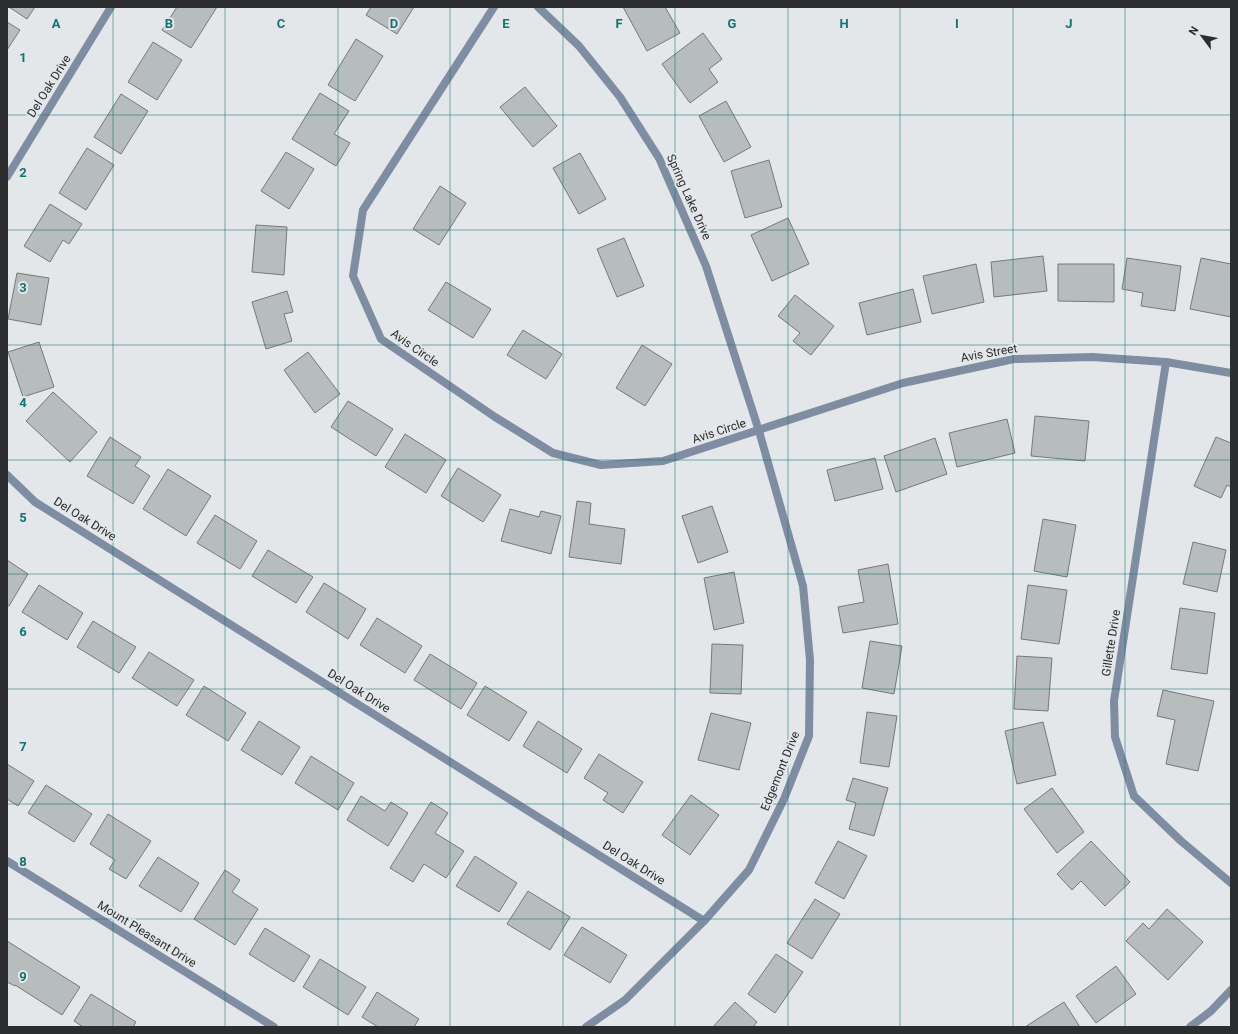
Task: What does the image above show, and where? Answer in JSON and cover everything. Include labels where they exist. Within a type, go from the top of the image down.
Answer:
[{"type":"street","name":"Del Oak Drive","points":[[7,177],[111,7]]},
{"type":"street","name":"Avis Circle","points":[[494,7],[363,210],[353,276],[381,339],[495,417],[553,453],[601,465],[663,462],[759,431]]},
{"type":"street","name":"Spring Lake Drive","points":[[538,7],[579,46],[620,97],[659,158],[706,266],[759,431]]},
{"type":"street","name":"Avis Street","points":[[759,431],[903,383],[1014,359],[1092,357],[1166,362],[1231,373]]},
{"type":"street","name":"Gillette Drive","points":[[1166,362],[1114,701],[1115,737],[1134,796],[1180,841],[1231,883]]},
{"type":"street","name":"Edgemont Drive","points":[[586,1027],[625,1000],[704,921],[749,870],[784,799],[809,736],[810,660],[803,586],[759,431]]},
{"type":"street","name":"Del Oak Drive","points":[[7,475],[35,502],[704,921]]},
{"type":"street","name":"Mount Pleasant Drive","points":[[7,861],[274,1027]]},
{"type":"street","points":[[1190,1027],[1211,1011],[1231,990]]},
{"type":"building","points":[[9,7],[35,7],[27,19]]},
{"type":"building","points":[[177,7],[217,7],[191,48],[162,30]]},
{"type":"building","points":[[371,7],[414,7],[397,34],[366,15]]},
{"type":"building","points":[[623,7],[665,7],[680,33],[647,51]]},
{"type":"building","points":[[7,22],[20,30],[7,50]]},
{"type":"building","points":[[703,33],[722,59],[709,69],[718,82],[690,103],[662,64]]},
{"type":"building","points":[[356,39],[383,56],[355,101],[328,85]]},
{"type":"building","points":[[153,42],[182,60],[157,100],[128,82]]},
{"type":"building","points":[[525,87],[557,126],[533,147],[500,107]]},
{"type":"building","points":[[320,93],[349,111],[334,134],[350,143],[336,166],[292,139]]},
{"type":"building","points":[[121,94],[148,111],[121,154],[94,137]]},
{"type":"building","points":[[726,101],[751,147],[724,162],[699,116]]},
{"type":"building","points":[[87,148],[114,165],[86,210],[59,193]]},
{"type":"building","points":[[286,152],[314,169],[289,209],[261,191]]},
{"type":"building","points":[[580,153],[606,199],[579,214],[553,168]]},
{"type":"building","points":[[769,160],[782,207],[745,218],[731,171]]},
{"type":"building","points":[[440,186],[466,203],[439,245],[413,229]]},
{"type":"building","points":[[50,204],[82,224],[69,244],[63,240],[50,262],[24,246]]},
{"type":"building","points":[[788,218],[809,264],[772,281],[751,235]]},
{"type":"building","points":[[256,225],[287,227],[284,275],[252,272]]},
{"type":"building","points":[[624,238],[644,286],[617,297],[597,249]]},
{"type":"building","points":[[1043,256],[1047,291],[994,297],[991,262]]},
{"type":"building","points":[[1127,258],[1181,266],[1175,311],[1141,306],[1143,293],[1122,289]]},
{"type":"building","points":[[1201,258],[1231,264],[1231,317],[1190,309]]},
{"type":"building","points":[[976,264],[984,302],[932,314],[923,276]]},
{"type":"building","points":[[1058,264],[1114,264],[1114,302],[1058,301]]},
{"type":"building","points":[[17,273],[49,278],[41,325],[8,319]]},
{"type":"building","points":[[446,282],[491,309],[473,338],[428,310]]},
{"type":"building","points":[[913,289],[921,322],[867,335],[859,303]]},
{"type":"building","points":[[287,291],[293,312],[284,314],[292,341],[266,349],[252,302]]},
{"type":"building","points":[[795,295],[834,326],[811,355],[793,341],[800,333],[778,316]]},
{"type":"building","points":[[523,330],[562,354],[546,379],[507,355]]},
{"type":"building","points":[[39,342],[54,387],[23,397],[8,352]]},
{"type":"building","points":[[642,345],[672,364],[645,406],[616,388]]},
{"type":"building","points":[[308,352],[340,394],[315,413],[284,370]]},
{"type":"building","points":[[53,392],[97,432],[70,462],[26,421]]},
{"type":"building","points":[[348,401],[393,429],[376,456],[331,427]]},
{"type":"building","points":[[1035,416],[1089,421],[1085,461],[1031,456]]},
{"type":"building","points":[[1007,419],[1015,453],[957,467],[949,433]]},
{"type":"building","points":[[405,434],[446,460],[426,493],[385,467]]},
{"type":"building","points":[[110,437],[141,457],[135,466],[150,476],[133,504],[87,476]]},
{"type":"building","points":[[1216,437],[1231,443],[1231,487],[1227,485],[1221,498],[1194,486]]},
{"type":"building","points":[[935,438],[947,474],[896,492],[884,456]]},
{"type":"building","points":[[875,458],[883,489],[835,501],[827,470]]},
{"type":"building","points":[[458,468],[501,495],[483,522],[441,496]]},
{"type":"building","points":[[168,469],[211,496],[186,536],[143,509]]},
{"type":"building","points":[[577,501],[591,503],[589,524],[625,529],[621,564],[569,557]]},
{"type":"building","points":[[712,506],[728,552],[698,563],[682,516]]},
{"type":"building","points":[[510,509],[539,517],[541,511],[561,516],[551,554],[501,541]]},
{"type":"building","points":[[215,515],[257,541],[240,569],[197,543]]},
{"type":"building","points":[[1043,519],[1076,525],[1067,577],[1034,571]]},
{"type":"building","points":[[1193,542],[1226,550],[1217,592],[1183,584]]},
{"type":"building","points":[[268,550],[313,577],[296,603],[252,576]]},
{"type":"building","points":[[7,560],[28,574],[9,606],[7,605]]},
{"type":"building","points":[[888,564],[898,624],[843,633],[838,607],[864,602],[858,570]]},
{"type":"building","points":[[734,572],[744,623],[714,630],[704,578]]},
{"type":"building","points":[[324,583],[366,609],[348,639],[306,612]]},
{"type":"building","points":[[39,585],[83,613],[67,640],[22,612]]},
{"type":"building","points":[[1028,585],[1067,590],[1059,644],[1021,639]]},
{"type":"building","points":[[1180,608],[1215,613],[1207,674],[1171,669]]},
{"type":"building","points":[[377,618],[422,646],[405,673],[360,645]]},
{"type":"building","points":[[93,621],[136,647],[119,673],[77,647]]},
{"type":"building","points":[[870,641],[902,646],[894,694],[862,688]]},
{"type":"building","points":[[712,644],[743,645],[741,694],[710,693]]},
{"type":"building","points":[[149,652],[194,680],[177,706],[132,678]]},
{"type":"building","points":[[430,654],[477,683],[461,709],[414,680]]},
{"type":"building","points":[[1017,656],[1052,658],[1048,711],[1014,709]]},
{"type":"building","points":[[204,686],[246,713],[228,741],[186,715]]},
{"type":"building","points":[[485,686],[527,712],[509,741],[467,715]]},
{"type":"building","points":[[1163,690],[1214,701],[1198,771],[1166,764],[1175,720],[1157,716]]},
{"type":"building","points":[[867,712],[897,716],[889,767],[860,763]]},
{"type":"building","points":[[711,713],[751,723],[739,770],[698,760]]},
{"type":"building","points":[[259,721],[300,747],[282,775],[241,750]]},
{"type":"building","points":[[538,721],[582,749],[567,773],[523,746]]},
{"type":"building","points":[[1043,722],[1056,775],[1017,784],[1005,731]]},
{"type":"building","points":[[599,754],[643,782],[623,813],[603,800],[608,793],[584,778]]},
{"type":"building","points":[[311,756],[354,783],[338,810],[295,783]]},
{"type":"building","points":[[7,764],[34,781],[18,806],[7,799]]},
{"type":"building","points":[[853,778],[888,788],[874,836],[849,829],[856,803],[846,800]]},
{"type":"building","points":[[46,785],[92,814],[74,842],[28,813]]},
{"type":"building","points":[[1052,788],[1084,832],[1057,853],[1024,809]]},
{"type":"building","points":[[691,795],[719,815],[690,855],[662,835]]},
{"type":"building","points":[[361,796],[385,811],[391,802],[408,813],[388,846],[347,820]]},
{"type":"building","points":[[431,802],[448,813],[435,833],[464,851],[446,878],[424,864],[413,882],[390,868]]},
{"type":"building","points":[[108,814],[151,841],[126,879],[109,869],[115,860],[90,844]]},
{"type":"building","points":[[838,841],[867,856],[844,899],[815,883]]},
{"type":"building","points":[[1091,841],[1130,882],[1105,906],[1081,881],[1072,890],[1057,874]]},
{"type":"building","points":[[475,856],[517,883],[499,912],[456,886]]},
{"type":"building","points":[[158,857],[199,883],[181,912],[139,886]]},
{"type":"building","points":[[225,870],[240,880],[232,892],[258,909],[235,945],[194,919]]},
{"type":"building","points":[[528,891],[570,917],[550,950],[507,924]]},
{"type":"building","points":[[815,899],[840,914],[812,959],[787,943]]},
{"type":"building","points":[[1167,909],[1203,942],[1168,980],[1126,941],[1143,923],[1149,929]]},
{"type":"building","points":[[582,927],[627,955],[610,983],[564,955]]},
{"type":"building","points":[[265,928],[310,956],[294,982],[249,954]]},
{"type":"building","points":[[7,941],[80,987],[62,1015],[15,985],[7,982]]},
{"type":"building","points":[[776,954],[803,972],[775,1013],[748,994]]},
{"type":"building","points":[[320,959],[366,987],[348,1015],[303,987]]},
{"type":"building","points":[[1116,966],[1136,994],[1096,1023],[1076,996]]},
{"type":"building","points":[[377,992],[419,1019],[414,1027],[378,1027],[362,1017]]},
{"type":"building","points":[[91,994],[136,1022],[133,1027],[83,1027],[74,1021]]},
{"type":"building","points":[[735,1002],[757,1022],[753,1027],[713,1027]]},
{"type":"building","points":[[1064,1002],[1080,1027],[1025,1027]]}]
